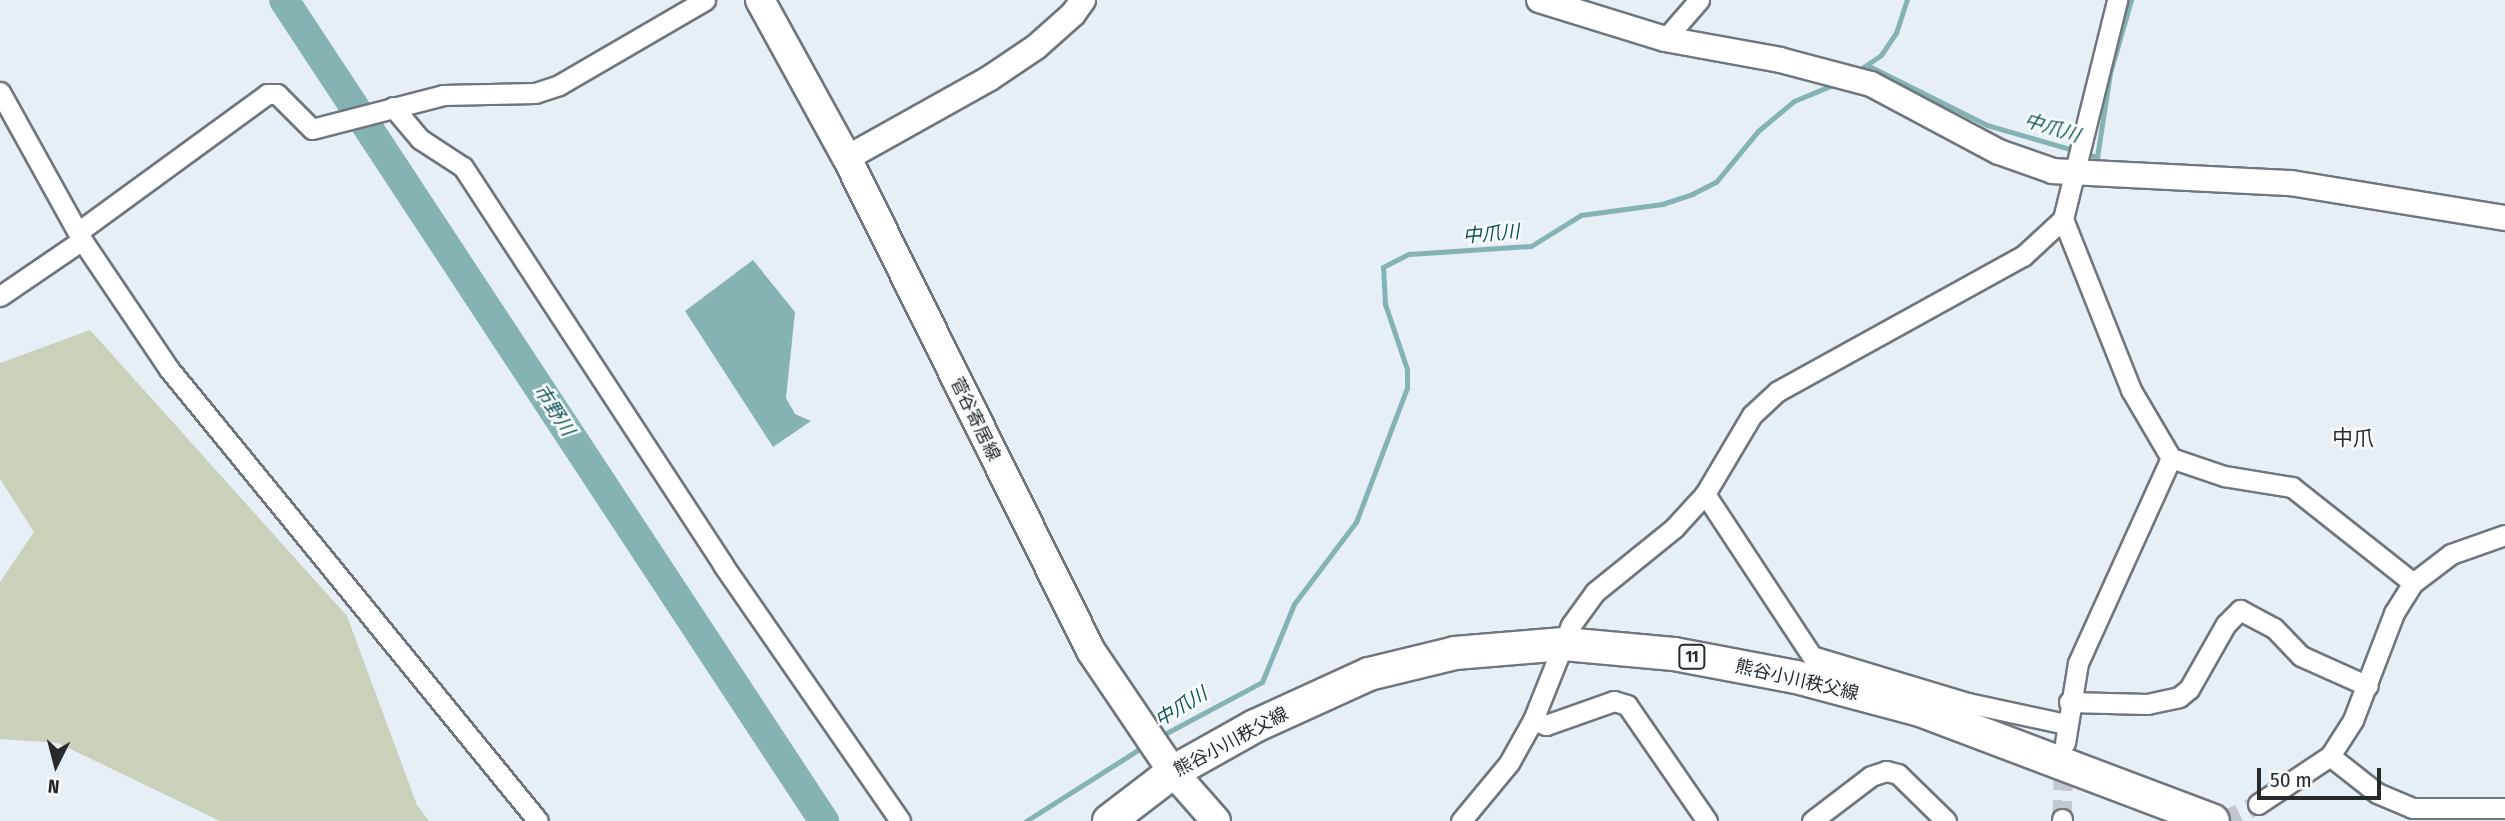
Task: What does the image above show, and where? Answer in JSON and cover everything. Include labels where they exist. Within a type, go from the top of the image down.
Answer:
[{"type":"main road","name":"菅谷寄居線","points":[[760,0],[847,158],[1091,652],[1173,772],[1216,821]]},
{"type":"main road","name":"熊谷小川秩父線","points":[[1109,821],[1173,772],[1255,726],[1369,674],[1455,653],[1564,644],[1674,654],[1796,677],[1920,710],[2213,821]]},
{"type":"street","points":[[0,296],[267,94],[277,94],[312,129],[443,95],[535,93],[559,85],[705,0]]},
{"type":"street","points":[[847,158],[990,78],[1036,47],[1073,15],[1083,0]]},
{"type":"street","points":[[1539,0],[1665,40],[1780,60],[1871,84],[1999,152],[2074,175],[2291,183],[2505,218]]},
{"type":"street","points":[[1665,40],[1699,0]]},
{"type":"street","points":[[1461,821],[1509,763],[1533,720],[1564,644],[1595,592],[1674,528],[1705,495],[1752,415],[1778,391],[2023,256],[2063,219],[2117,0]]},
{"type":"street","points":[[0,92],[80,236],[169,369],[538,821]]},
{"type":"street","points":[[387,108],[420,139],[463,167],[723,565],[900,821]]},
{"type":"street","points":[[2063,219],[2131,390],[2171,458],[2224,476],[2292,487],[2413,583]]},
{"type":"street","points":[[1705,495],[1812,656],[2065,734],[2068,702],[2094,623],[2171,458]]},
{"type":"street","points":[[2258,804],[2330,756],[2368,686],[2394,613],[2413,583],[2451,554],[2505,535]]},
{"type":"street","points":[[2068,702],[2147,704],[2179,696],[2189,689],[2226,624],[2240,610],[2274,628],[2301,656],[2368,686]]},
{"type":"street","points":[[1533,720],[1546,725],[1614,701],[1627,705],[1707,821]]},
{"type":"street","points":[[2330,756],[2376,793],[2412,808],[2505,808]]},
{"type":"street","points":[[1812,821],[1871,776],[1886,771],[1898,774],[1946,821]]},
{"type":"shaded area","points":[[753,260],[795,312],[786,398],[795,414],[811,421],[773,447],[685,311]]},
{"type":"shaded area","points":[[90,330],[347,616],[417,805],[429,821],[220,821],[58,743],[0,739],[0,582],[34,532],[0,479],[0,363]]},
{"type":"waterway","name":"市野川","points":[[284,0],[824,821]]},
{"type":"waterway","points":[[1856,72],[1881,55],[1896,33],[1907,0]]},
{"type":"waterway","name":"中爪川","points":[[1867,65],[1987,125],[2097,157],[2110,73],[2131,0]]},
{"type":"waterway","name":"中爪川","points":[[1159,737],[1262,682],[1294,604],[1356,522],[1407,388],[1407,369],[1385,304],[1383,267],[1409,254],[1531,246],[1581,215],[1662,204],[1692,194],[1716,182],[1758,131],[1794,101],[1835,84]]},
{"type":"waterway","name":"中爪川","points":[[1026,821],[1144,746]]},
{"type":"tunnel","points":[[2062,819],[2064,757]]},
{"type":"tunnel","points":[[2222,821],[2258,804]]},
{"type":"district","name":"中爪","points":[[2353,438]]}]
